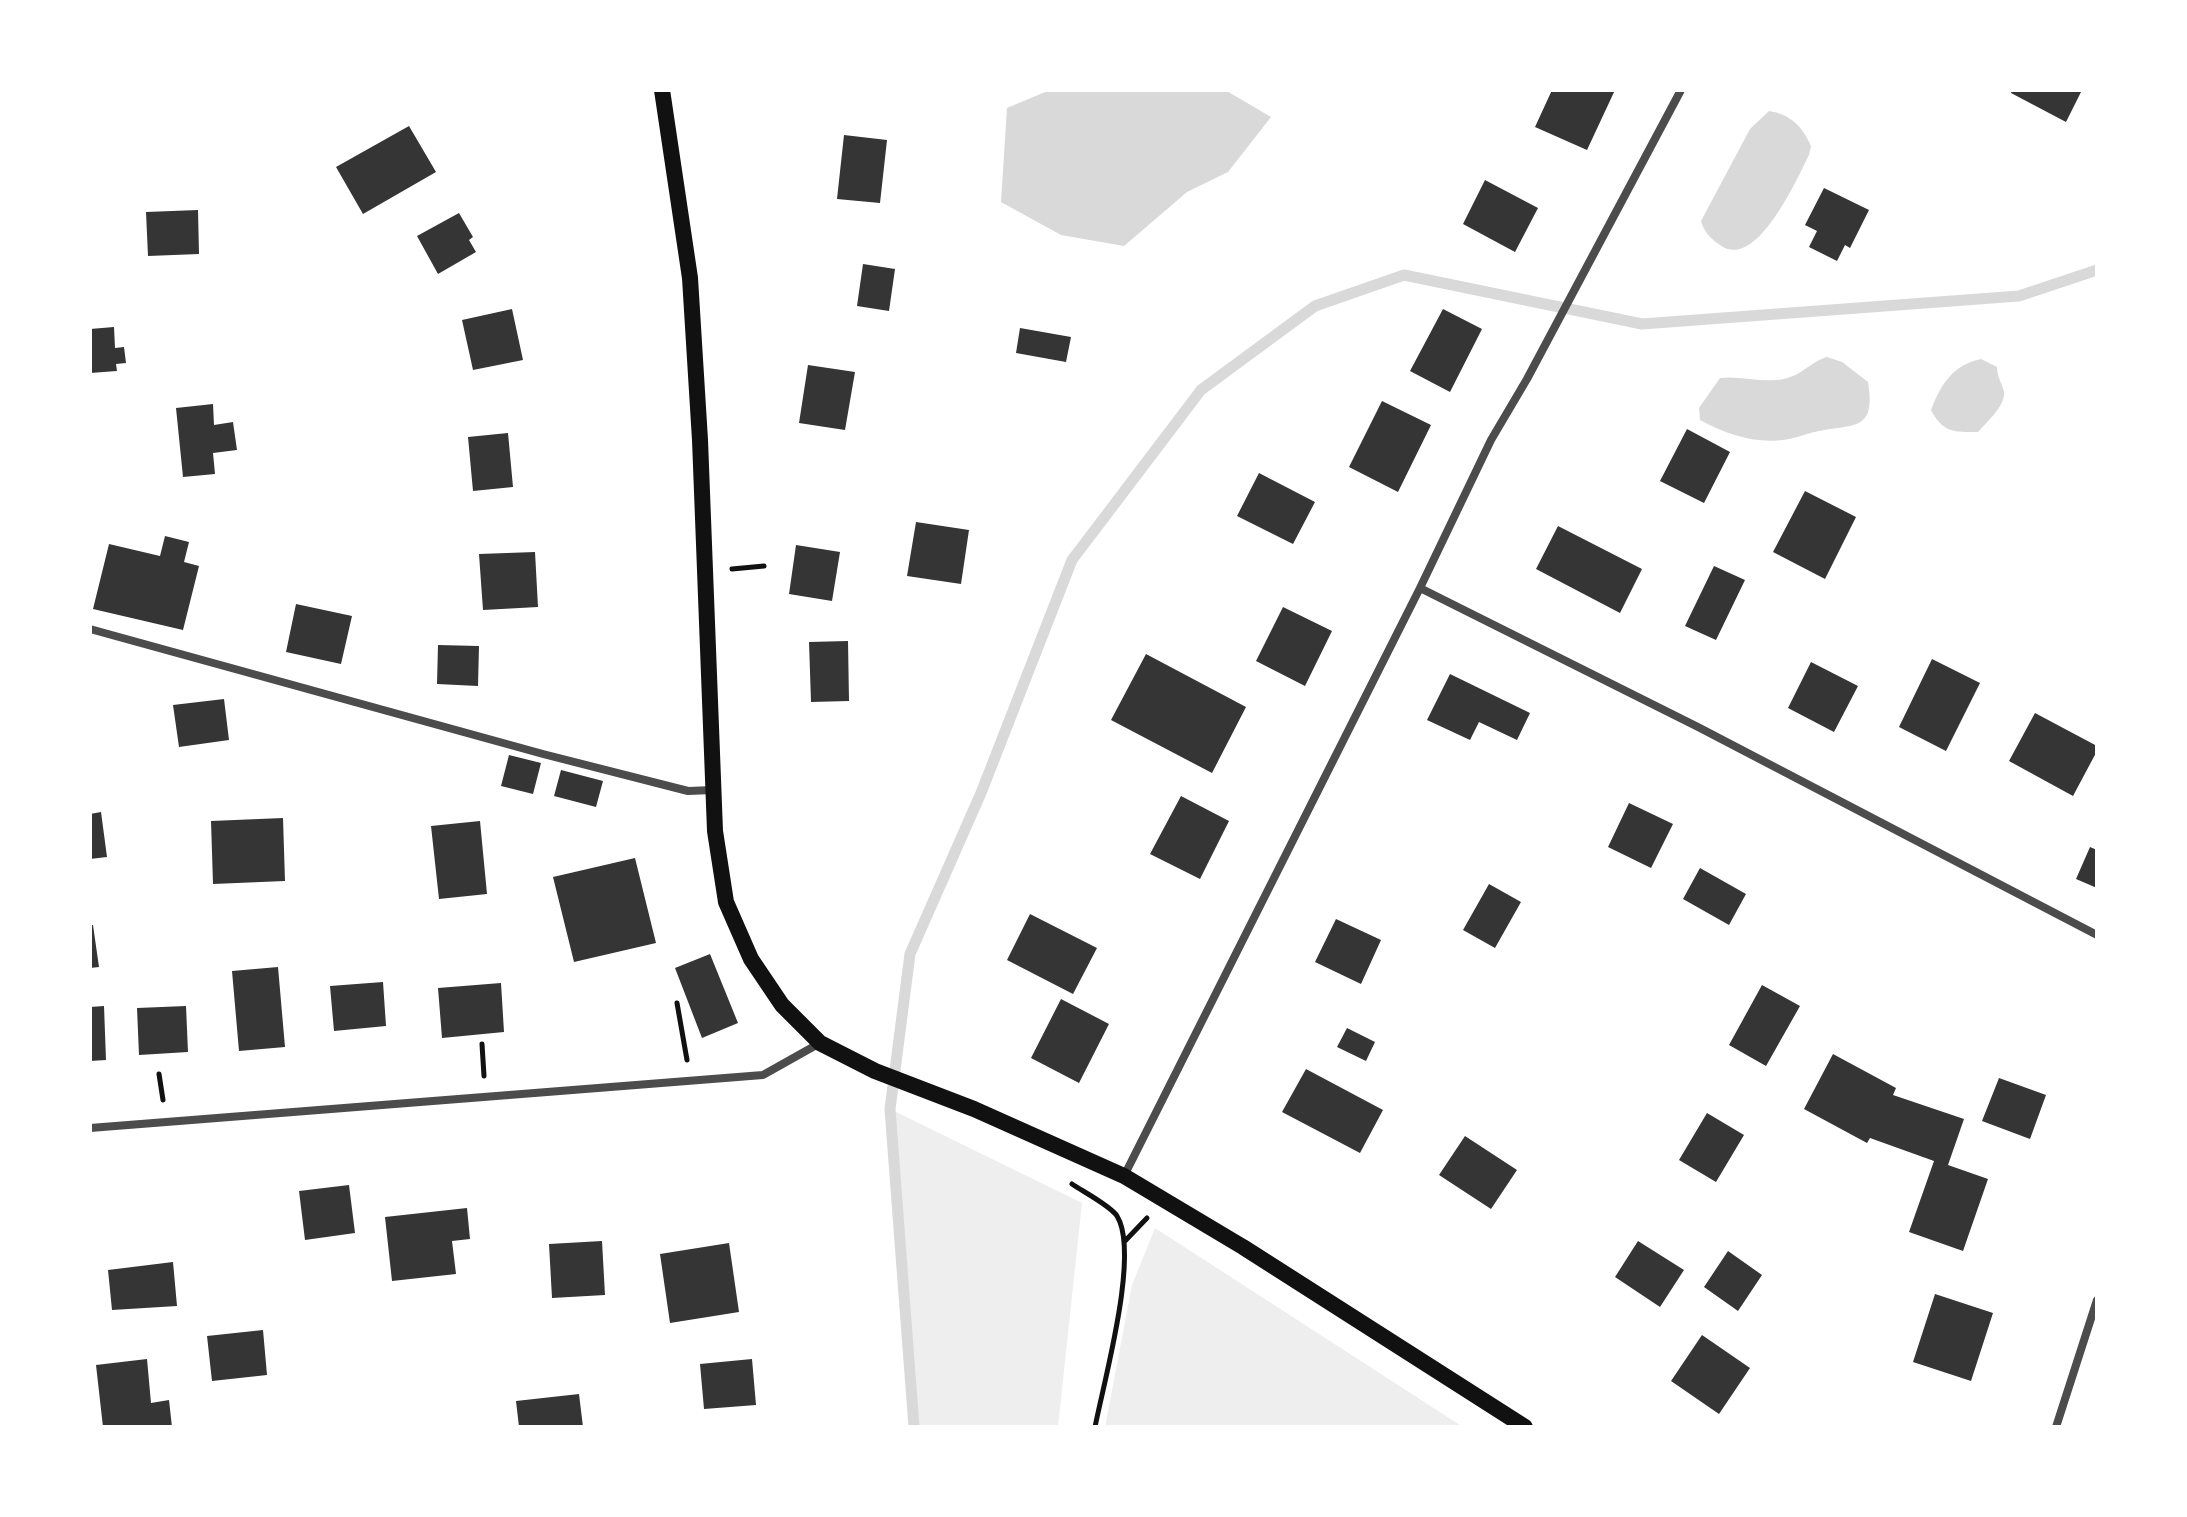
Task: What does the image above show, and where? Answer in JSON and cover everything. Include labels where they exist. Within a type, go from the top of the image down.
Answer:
[{"type":"main road","points":[[662,90],[690,278],[715,831],[726,902],[751,959],[782,1005],[820,1043],[875,1071],[1046,1139],[1124,1176],[1243,1247],[1525,1427]]},
{"type":"street","points":[[1124,1176],[1420,588],[1491,440],[1681,90]]},
{"type":"street","points":[[1420,588],[1698,727],[2097,935]]},
{"type":"street","points":[[90,629],[543,754],[688,791],[713,790]]},
{"type":"street","points":[[90,1128],[763,1075],[820,1043]]},
{"type":"street","points":[[2056,1427],[2097,1300]]},
{"type":"path","points":[[732,569],[764,566]]},
{"type":"path","points":[[677,1003],[690,1080]]},
{"type":"path","points":[[482,1044],[486,1097]]},
{"type":"path","points":[[1060,1177],[1116,1214],[1125,1241],[1121,1293],[1095,1427]]},
{"type":"shaded area","points":[[1050,90],[1225,90],[1271,117],[1228,172],[1187,192],[1124,246],[1061,235],[1001,202],[1007,108]]},
{"type":"shaded area","points":[[1769,111],[1789,118],[1800,127],[1811,146],[1809,155],[1774,219],[1747,246],[1734,250],[1714,240],[1701,221],[1750,129]]},
{"type":"shaded area","points":[[1827,357],[1842,362],[1868,382],[1869,409],[1860,422],[1789,439],[1766,441],[1732,434],[1700,420],[1699,408],[1720,378],[1784,379]]},
{"type":"shaded area","points":[[1981,359],[1997,367],[2004,392],[2002,402],[1978,432],[1950,430],[1940,423],[1931,410],[1949,377],[1963,366]]},
{"type":"shaded area","points":[[890,1109],[1082,1203],[1058,1427],[915,1427]]},
{"type":"shaded area","points":[[1155,1228],[1463,1427],[1105,1427],[1132,1285]]},
{"type":"building","points":[[1552,90],[1615,90],[1587,150],[1535,127]]},
{"type":"building","points":[[2012,90],[2082,90],[2066,122],[2011,93]]},
{"type":"building","points":[[409,126],[436,172],[363,214],[336,167]]},
{"type":"building","points":[[844,135],[887,140],[880,203],[837,199]]},
{"type":"building","points":[[1485,180],[1538,208],[1515,252],[1463,224]]},
{"type":"building","points":[[1824,188],[1869,210],[1850,248],[1845,245],[1837,261],[1809,247],[1817,231],[1805,225]]},
{"type":"building","points":[[198,210],[199,254],[148,256],[146,212]]},
{"type":"building","points":[[459,213],[473,237],[469,240],[476,252],[438,274],[417,236]]},
{"type":"building","points":[[863,264],[895,269],[889,311],[857,306]]},
{"type":"building","points":[[512,309],[523,360],[473,370],[462,320]]},
{"type":"building","points":[[1443,309],[1482,329],[1450,392],[1410,371]]},
{"type":"building","points":[[114,327],[115,348],[124,347],[126,363],[116,364],[117,371],[90,373],[90,329]]},
{"type":"building","points":[[1020,328],[1071,337],[1066,362],[1016,353]]},
{"type":"building","points":[[808,365],[855,372],[845,430],[799,423]]},
{"type":"building","points":[[1382,401],[1431,425],[1398,492],[1349,467]]},
{"type":"building","points":[[213,404],[214,425],[233,422],[237,450],[213,453],[215,474],[183,477],[176,408]]},
{"type":"building","points":[[1687,429],[1730,452],[1704,503],[1660,481]]},
{"type":"building","points":[[508,433],[513,487],[473,491],[468,437]]},
{"type":"building","points":[[1259,473],[1315,502],[1293,544],[1237,516]]},
{"type":"building","points":[[1805,491],[1856,517],[1825,579],[1773,552]]},
{"type":"building","points":[[916,522],[969,530],[961,584],[907,576]]},
{"type":"building","points":[[1558,526],[1642,569],[1620,613],[1536,569]]},
{"type":"building","points":[[165,536],[189,542],[184,562],[199,566],[183,630],[93,609],[109,544],[160,556]]},
{"type":"building","points":[[796,545],[840,552],[832,601],[789,594]]},
{"type":"building","points":[[535,552],[538,607],[483,610],[479,554]]},
{"type":"building","points":[[1714,566],[1745,580],[1716,640],[1685,626]]},
{"type":"building","points":[[296,604],[352,616],[341,664],[286,652]]},
{"type":"building","points":[[1283,607],[1332,631],[1305,686],[1256,661]]},
{"type":"building","points":[[848,641],[849,701],[811,702],[809,642]]},
{"type":"building","points":[[438,645],[479,646],[478,686],[437,684]]},
{"type":"building","points":[[1146,654],[1246,707],[1212,773],[1111,720]]},
{"type":"building","points":[[1932,659],[1980,683],[1946,751],[1899,727]]},
{"type":"building","points":[[1811,662],[1858,686],[1834,732],[1788,708]]},
{"type":"building","points":[[1450,674],[1530,713],[1517,740],[1479,722],[1470,740],[1427,720]]},
{"type":"building","points":[[224,699],[229,740],[179,747],[173,705]]},
{"type":"building","points":[[2035,713],[2097,746],[2073,796],[2009,761]]},
{"type":"building","points":[[509,755],[541,763],[533,794],[501,786]]},
{"type":"building","points":[[561,770],[603,781],[596,807],[554,796]]},
{"type":"building","points":[[1181,796],[1229,821],[1200,879],[1150,854]]},
{"type":"building","points":[[1629,803],[1673,824],[1651,868],[1608,847]]},
{"type":"building","points":[[101,812],[107,857],[90,859],[90,814]]},
{"type":"building","points":[[283,818],[285,881],[213,884],[211,821]]},
{"type":"building","points":[[480,821],[487,894],[439,899],[431,826]]},
{"type":"building","points":[[2090,847],[2097,850],[2097,888],[2076,879]]},
{"type":"building","points":[[635,858],[656,943],[574,962],[553,877]]},
{"type":"building","points":[[1700,868],[1746,894],[1729,925],[1683,899]]},
{"type":"building","points":[[1489,884],[1521,902],[1495,948],[1463,930]]},
{"type":"building","points":[[1030,914],[1097,948],[1073,994],[1007,960]]},
{"type":"building","points":[[1336,919],[1381,940],[1361,984],[1315,962]]},
{"type":"building","points":[[90,925],[93,925],[99,967],[90,968]]},
{"type":"building","points":[[710,954],[738,1023],[702,1038],[675,968]]},
{"type":"building","points":[[278,967],[285,1047],[239,1051],[232,971]]},
{"type":"building","points":[[383,982],[386,1026],[334,1031],[330,986]]},
{"type":"building","points":[[501,983],[504,1032],[442,1038],[438,988]]},
{"type":"building","points":[[1762,985],[1800,1006],[1766,1066],[1729,1045]]},
{"type":"building","points":[[1061,999],[1109,1024],[1079,1083],[1031,1058]]},
{"type":"building","points":[[104,1006],[106,1060],[90,1061],[90,1007]]},
{"type":"building","points":[[186,1006],[188,1052],[139,1055],[137,1008]]},
{"type":"building","points":[[1347,1028],[1375,1042],[1366,1061],[1337,1047]]},
{"type":"building","points":[[1833,1054],[1896,1088],[1893,1095],[1964,1119],[1948,1165],[1988,1179],[1963,1251],[1909,1232],[1934,1161],[1870,1138],[1867,1143],[1804,1109]]},
{"type":"building","points":[[1306,1069],[1383,1110],[1360,1153],[1282,1112]]},
{"type":"building","points":[[1999,1078],[2046,1095],[2030,1139],[1982,1121]]},
{"type":"building","points":[[1707,1113],[1744,1135],[1716,1182],[1679,1160]]},
{"type":"building","points":[[1465,1136],[1517,1170],[1491,1209],[1439,1175]]},
{"type":"building","points":[[349,1185],[355,1233],[305,1240],[299,1191]]},
{"type":"building","points":[[467,1208],[470,1239],[452,1241],[456,1274],[392,1281],[385,1217]]},
{"type":"building","points":[[602,1241],[605,1295],[552,1298],[549,1244]]},
{"type":"building","points":[[1638,1241],[1684,1270],[1660,1307],[1615,1277]]},
{"type":"building","points":[[729,1243],[739,1312],[670,1323],[660,1254]]},
{"type":"building","points":[[1728,1251],[1762,1275],[1738,1311],[1704,1287]]},
{"type":"building","points":[[173,1262],[177,1306],[112,1310],[108,1270]]},
{"type":"building","points":[[1935,1294],[1993,1313],[1971,1381],[1913,1362]]},
{"type":"building","points":[[263,1330],[267,1375],[212,1381],[207,1336]]},
{"type":"building","points":[[1702,1335],[1750,1368],[1719,1414],[1671,1381]]},
{"type":"building","points":[[147,1359],[151,1403],[169,1400],[172,1427],[103,1427],[96,1365]]},
{"type":"building","points":[[752,1359],[756,1405],[704,1409],[700,1364]]},
{"type":"building","points":[[579,1394],[583,1427],[519,1427],[516,1401]]},
{"type":"waterway","points":[[914,1427],[890,1109],[910,954],[981,793],[1072,560],[1201,390],[1315,306],[1404,275],[1642,324],[2019,296],[2097,270]]}]
